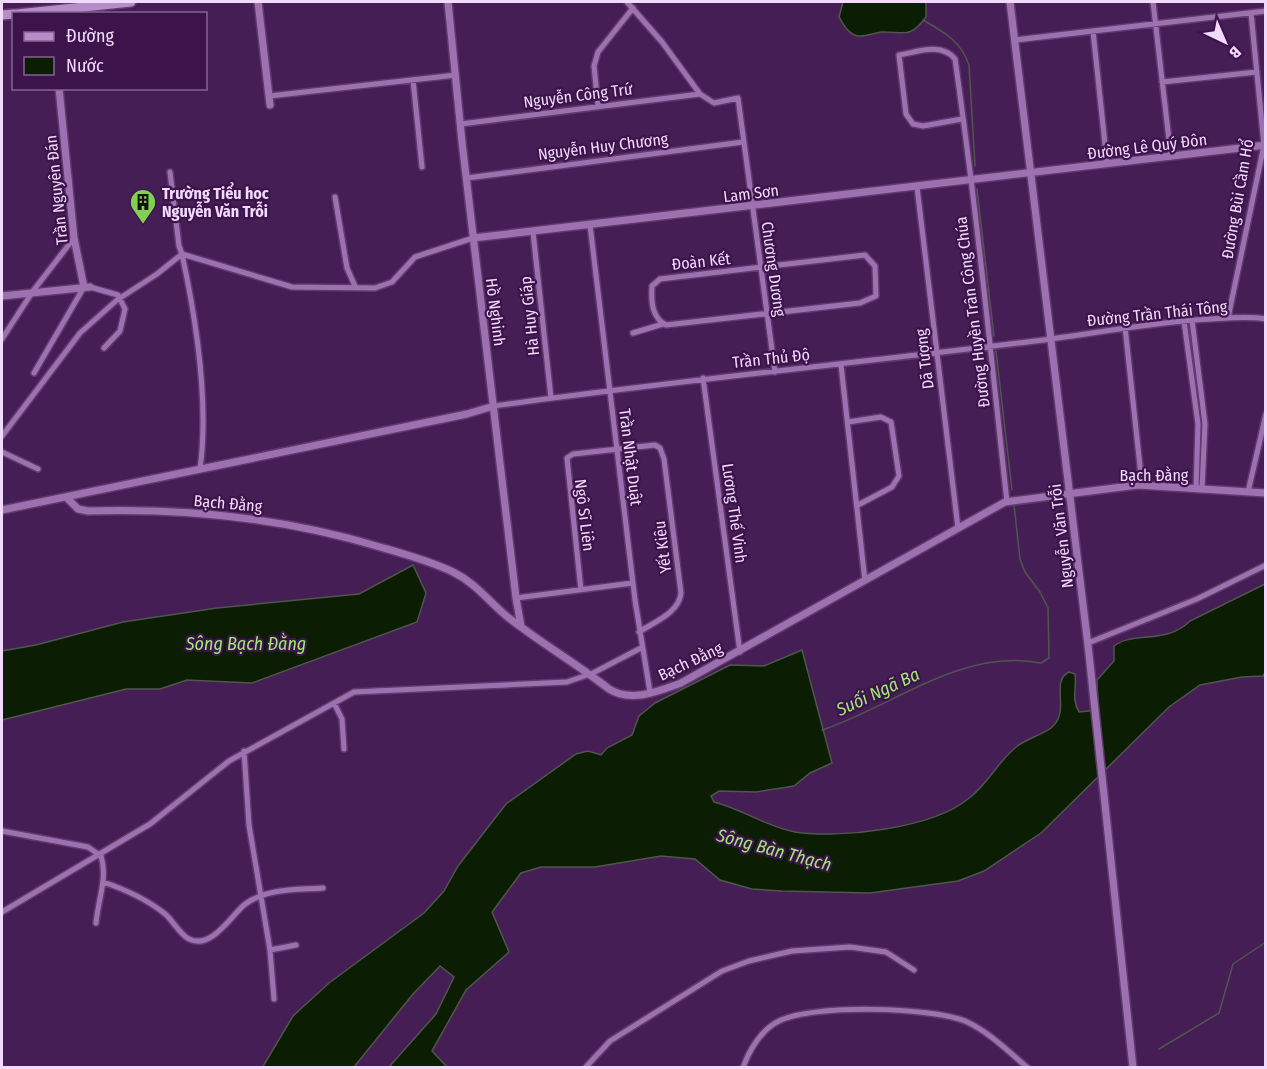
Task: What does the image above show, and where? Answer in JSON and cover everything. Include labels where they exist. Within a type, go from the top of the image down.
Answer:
[{"type":"main road","points":[[27,12],[131,2]]},
{"type":"street","points":[[258,2],[270,105]]},
{"type":"street","name":"Hồ Nghinh","points":[[448,2],[473,238],[521,626]]},
{"type":"street","points":[[627,2],[662,42],[699,94]]},
{"type":"street","name":"Nguyễn Văn Trỗi","points":[[1010,2],[1088,643],[1133,1068]]},
{"type":"street","points":[[1153,2],[1172,157]]},
{"type":"street","points":[[598,106],[594,66],[597,52],[633,8]]},
{"type":"street","points":[[1015,40],[1266,11]]},
{"type":"street","name":"Đường Bùi Cầm Hổ","points":[[1228,318],[1265,145],[1251,13]]},
{"type":"street","points":[[1093,31],[1107,163]]},
{"type":"street","name":"Đường Huyền Trân Công Chúa","points":[[962,119],[923,126],[913,124],[906,114],[899,56],[940,49],[950,53],[955,59],[1007,502]]},
{"type":"street","points":[[1162,82],[1257,72]]},
{"type":"street","points":[[269,96],[456,75]]},
{"type":"street","points":[[413,80],[422,167]]},
{"type":"street","name":"Trần Nguyên Đán","points":[[59,90],[74,238],[87,287]]},
{"type":"street","name":"Chương Dương","points":[[699,94],[714,103],[738,98],[775,372]]},
{"type":"street","name":"Nguyễn Công Trứ","points":[[461,124],[699,94]]},
{"type":"street","name":"Nguyễn Huy Chương","points":[[467,178],[743,142]]},
{"type":"street","name":"Đường Lê Quý Đôn","points":[[1031,174],[1265,145]]},
{"type":"street","points":[[170,172],[179,246],[197,344],[204,441],[200,470]]},
{"type":"street","name":"Lam Sơn","points":[[473,238],[1031,174]]},
{"type":"street","name":"Dã Tượng","points":[[917,188],[958,528]]},
{"type":"street","points":[[335,197],[347,268],[355,286]]},
{"type":"street","name":"Trần Nhật Duật","points":[[590,225],[641,648],[650,693]]},
{"type":"street","name":"Hà Huy Giáp","points":[[533,232],[551,398]]},
{"type":"street","points":[[2,339],[33,291],[74,238]]},
{"type":"street","points":[[182,254],[292,287],[375,288],[387,285],[415,257],[473,238]]},
{"type":"street","points":[[3,432],[80,333],[120,298],[157,274],[182,254]]},
{"type":"street","name":"Đoàn Kết","points":[[865,255],[875,266],[876,296],[872,300],[767,314],[663,324],[657,320],[652,286],[660,279],[761,268],[865,255]]},
{"type":"street","points":[[34,373],[87,287]]},
{"type":"street","points":[[2,296],[87,287],[105,290],[120,298],[125,309],[122,326],[104,348]]},
{"type":"street","name":"Đường Trần Thái Tông","points":[[1051,339],[1125,327],[1192,320],[1266,319]]},
{"type":"street","points":[[1192,320],[1205,424],[1199,489]]},
{"type":"street","points":[[1184,321],[1198,424],[1199,489]]},
{"type":"street","points":[[633,333],[663,324]]},
{"type":"street","points":[[1125,327],[1142,485]]},
{"type":"street","name":"Trần Thủ Độ","points":[[494,406],[703,378],[775,372],[1051,339]]},
{"type":"street","points":[[841,364],[865,581]]},
{"type":"street","name":"Lương Thế Vinh","points":[[703,378],[740,652]]},
{"type":"street","points":[[2,510],[467,414],[494,406]]},
{"type":"street","points":[[1248,492],[1266,414]]},
{"type":"street","points":[[848,422],[887,418],[893,428],[898,467],[899,476],[892,487],[858,505]]},
{"type":"street","name":"Yết Kiêu","points":[[617,448],[647,444],[660,448],[663,453],[681,593],[680,601],[675,609],[639,632]]},
{"type":"street","name":"Ngô Sĩ Liên","points":[[581,590],[567,459],[573,454],[617,448]]},
{"type":"street","points":[[2,452],[38,469]]},
{"type":"street","name":"Bạch Đằng","points":[[67,498],[78,509],[88,511],[161,512],[256,518],[343,536],[413,557],[454,573],[483,592],[503,613],[618,694],[650,693],[681,683],[1007,502],[1142,485],[1266,493]]},
{"type":"street","points":[[1088,643],[1197,599],[1266,565]]},
{"type":"street","points":[[516,598],[633,583]]},
{"type":"street","points":[[2,912],[101,856],[150,824],[244,752],[354,692],[567,682],[590,675],[641,648]]},
{"type":"street","points":[[334,703],[342,719],[344,749]]},
{"type":"street","points":[[244,752],[251,841],[270,950],[274,999]]},
{"type":"street","points":[[2,831],[88,847],[101,856],[105,870],[96,923]]},
{"type":"street","points":[[103,882],[130,893],[156,908],[186,937],[194,940],[217,934],[236,912],[261,893],[323,888]]},
{"type":"street","points":[[270,950],[296,945]]},
{"type":"street","points":[[585,1068],[610,1041],[694,988],[722,971],[765,956],[806,949],[872,948],[892,954],[914,970]]},
{"type":"street","points":[[743,1068],[756,1043],[772,1024],[782,1019],[808,1014],[887,1009],[919,1011],[965,1022],[1028,1068]]},
{"type":"water","points":[[843,2],[926,2],[926,17],[910,32],[881,32],[858,36],[849,31],[839,17]]},
{"type":"water","name":"Sông Bạch Đằng","points":[[413,565],[426,593],[417,622],[252,683],[187,680],[160,689],[126,689],[2,720],[2,651],[36,645],[123,622],[217,608],[359,594]]},
{"type":"water","name":"Sông Bàn Thạch","points":[[1265,584],[1266,671],[1263,676],[1242,677],[1200,685],[1169,707],[1041,833],[984,871],[958,881],[870,893],[752,889],[720,880],[695,859],[661,856],[595,867],[541,867],[521,873],[492,912],[509,952],[466,990],[432,1051],[447,1067],[389,1067],[436,1014],[454,977],[440,966],[413,994],[354,1067],[262,1068],[293,1016],[329,983],[424,913],[444,891],[458,866],[506,804],[576,754],[588,751],[601,755],[607,748],[632,735],[639,716],[655,703],[730,665],[764,666],[802,650],[832,763],[810,773],[794,786],[756,792],[719,791],[711,796],[714,802],[795,832],[836,834],[885,829],[933,817],[968,799],[1015,748],[1047,731],[1057,721],[1061,705],[1061,683],[1063,677],[1069,672],[1075,674],[1075,698],[1079,712],[1098,710],[1097,680],[1114,661],[1114,646],[1131,639],[1171,633],[1190,621]]},
{"type":"waterway","name":"Suối Ngã Ba","points":[[923,20],[945,33],[956,43],[969,65],[975,166]]},
{"type":"waterway","name":"Suối Ngã Ba","points":[[977,189],[994,336]]},
{"type":"waterway","name":"Suối Ngã Ba","points":[[996,351],[1012,490]]},
{"type":"waterway","name":"Suối Ngã Ba","points":[[822,730],[956,671],[983,664],[1012,661],[1041,663],[1049,658],[1048,608],[1040,592],[1025,572],[1020,559],[1014,505]]},
{"type":"waterway","points":[[1159,1049],[1219,1013],[1233,964],[1266,942]]},
{"type":"place","name":"Trường Tiểu học Nguyễn Văn Trỗi","points":[[143,225]]}]
